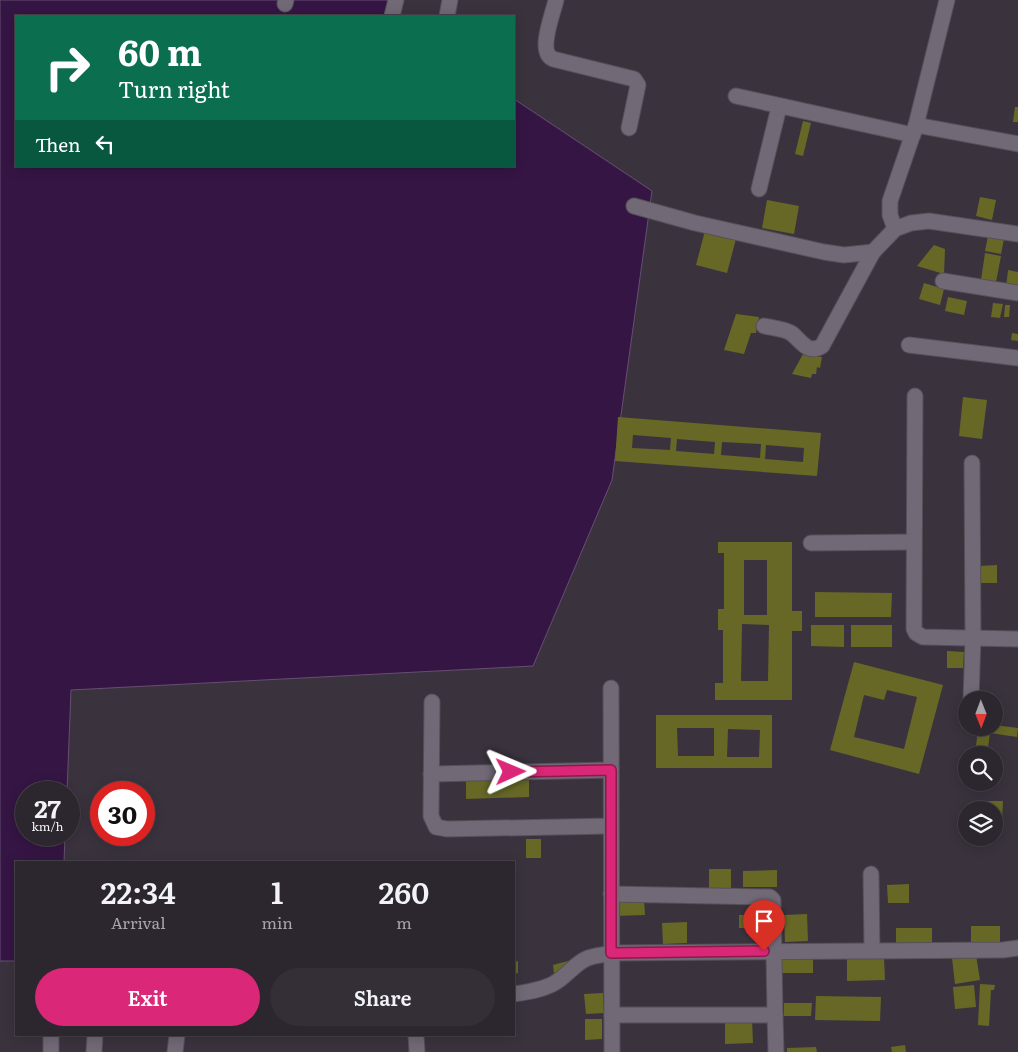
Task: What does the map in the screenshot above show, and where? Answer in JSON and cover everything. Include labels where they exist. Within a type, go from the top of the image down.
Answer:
[{"type":"street","points":[[392,15],[396,0]]},
{"type":"street","points":[[447,15],[450,0]]},
{"type":"street","points":[[556,0],[545,43],[546,54],[553,59],[634,79],[638,85],[629,128]]},
{"type":"street","points":[[895,229],[890,214],[890,201],[914,130],[947,0]]},
{"type":"street","points":[[736,96],[779,107],[914,130],[1018,144]]},
{"type":"street","points":[[759,189],[779,107]]},
{"type":"street","points":[[634,206],[680,220],[824,252],[844,255],[873,252]]},
{"type":"street","points":[[764,326],[791,333],[800,343],[807,347],[813,349],[822,346],[873,252],[895,229],[911,223],[929,221],[1018,234]]},
{"type":"street","points":[[943,281],[1018,293]]},
{"type":"street","points":[[909,345],[1018,358]]},
{"type":"street","points":[[915,396],[914,629],[916,633],[923,637],[1018,639]]},
{"type":"street","points":[[971,691],[973,638],[972,463]]},
{"type":"street","points":[[811,543],[914,542]]},
{"type":"street","points":[[612,688],[612,1052]]},
{"type":"street","points":[[432,702],[431,816],[436,827],[447,829],[611,826]]},
{"type":"street","points":[[431,774],[611,770]]},
{"type":"street","points":[[871,874],[872,951]]},
{"type":"street","points":[[611,894],[770,897],[774,902],[776,1052]]},
{"type":"street","points":[[515,994],[559,981],[568,971],[586,958],[611,953],[775,950],[1003,950],[1018,948]]},
{"type":"street","points":[[612,1015],[775,1015]]},
{"type":"street","points":[[50,1052],[52,1036]]},
{"type":"street","points":[[94,1052],[96,1036]]},
{"type":"street","points":[[175,1052],[177,1036]]},
{"type":"street","points":[[416,1036],[417,1052]]},
{"type":"shaded area","points":[[0,0],[387,0],[402,15],[15,15],[15,167],[515,167],[515,100],[652,191],[612,480],[533,666],[71,690],[67,781],[15,781],[15,846],[65,846],[64,861],[15,861],[15,961],[0,961]]},
{"type":"building","points":[[1015,107],[1018,107],[1018,122],[1013,122]]},
{"type":"building","points":[[803,121],[811,123],[803,156],[795,154]]},
{"type":"building","points":[[980,197],[996,200],[992,220],[976,216]]},
{"type":"building","points":[[767,200],[799,206],[794,234],[762,228]]},
{"type":"building","points":[[706,227],[737,235],[727,273],[696,265]]},
{"type":"building","points":[[988,236],[1004,239],[1001,254],[985,251]]},
{"type":"building","points":[[934,245],[945,249],[944,274],[917,266]]},
{"type":"building","points":[[985,253],[1001,256],[996,282],[981,280]]},
{"type":"building","points":[[1008,270],[1018,272],[1018,289],[1006,288]]},
{"type":"building","points":[[924,283],[944,289],[940,305],[919,299]]},
{"type":"building","points":[[948,297],[967,301],[964,315],[945,311]]},
{"type":"building","points":[[993,303],[1003,304],[1000,318],[991,317]]},
{"type":"building","points":[[1005,305],[1010,305],[1009,317],[1004,317]]},
{"type":"building","points":[[736,314],[759,317],[756,333],[751,333],[744,354],[724,350]]},
{"type":"building","points":[[1012,333],[1018,334],[1018,341],[1011,340]]},
{"type":"building","points":[[803,354],[822,357],[820,368],[817,367],[816,374],[812,374],[811,378],[792,374]]},
{"type":"building","points":[[963,397],[987,400],[982,439],[959,436]]},
{"type":"building","points":[[618,417],[821,433],[817,476],[615,461]],"holes":[[[633,435],[671,438],[670,450],[632,448]],[[677,439],[715,442],[714,454],[676,451]],[[722,442],[761,444],[760,458],[721,455]],[[766,445],[804,448],[803,462],[765,459]]]},
{"type":"building","points":[[718,542],[792,542],[792,611],[802,611],[802,631],[792,631],[792,700],[715,700],[715,683],[723,683],[723,630],[718,630],[718,609],[724,609],[724,553],[718,553]],"holes":[[[744,560],[767,560],[767,615],[744,615]],[[742,624],[769,625],[768,681],[741,681]]]},
{"type":"building","points":[[997,565],[997,583],[981,583],[980,566]]},
{"type":"building","points":[[815,592],[892,593],[891,617],[815,617]]},
{"type":"building","points":[[811,625],[844,625],[844,647],[811,646]]},
{"type":"building","points":[[851,625],[892,625],[892,647],[851,647]]},
{"type":"building","points":[[947,651],[964,652],[963,668],[947,668]]},
{"type":"building","points":[[854,662],[943,685],[919,774],[830,750]],"holes":[[[887,690],[917,697],[904,749],[854,737],[864,695],[884,700]]]},
{"type":"building","points":[[656,715],[772,715],[772,768],[656,768]],"holes":[[[677,728],[714,728],[714,756],[678,756]],[[728,729],[760,730],[759,757],[727,757]]]},
{"type":"building","points":[[1003,726],[1018,728],[1017,737],[1003,735]]},
{"type":"building","points":[[977,736],[990,736],[988,746],[976,746]]},
{"type":"building","points":[[529,774],[529,797],[466,799],[466,776]]},
{"type":"building","points":[[526,839],[541,839],[541,858],[526,858]]},
{"type":"building","points":[[709,869],[731,869],[731,889],[709,889]]},
{"type":"building","points":[[777,870],[777,887],[743,887],[743,871]]},
{"type":"building","points":[[909,884],[909,903],[888,903],[887,885]]},
{"type":"building","points":[[644,899],[645,915],[615,916],[615,900]]},
{"type":"building","points":[[770,914],[770,928],[739,928],[739,915]]},
{"type":"building","points":[[807,914],[808,941],[785,942],[784,915]]},
{"type":"building","points":[[687,922],[687,943],[663,944],[662,923]]},
{"type":"building","points":[[971,926],[1000,926],[1000,944],[971,943]]},
{"type":"building","points":[[896,928],[932,928],[932,943],[896,944]]},
{"type":"building","points":[[976,955],[980,980],[955,984],[952,958]]},
{"type":"building","points":[[813,958],[813,973],[780,973],[780,959]]},
{"type":"building","points":[[884,958],[885,980],[847,981],[847,959]]},
{"type":"building","points":[[518,961],[518,973],[515,974],[515,962]]},
{"type":"building","points":[[568,961],[570,969],[554,973],[553,965]]},
{"type":"building","points":[[980,984],[995,985],[994,990],[991,990],[989,1026],[978,1025]]},
{"type":"building","points":[[974,985],[976,1007],[955,1009],[953,987]]},
{"type":"building","points":[[603,993],[604,1013],[586,1014],[584,994]]},
{"type":"building","points":[[816,996],[881,997],[880,1021],[815,1020]]},
{"type":"building","points":[[784,1003],[812,1003],[811,1016],[784,1016]]},
{"type":"building","points":[[585,1019],[602,1019],[602,1039],[585,1040]]},
{"type":"building","points":[[752,1020],[753,1043],[725,1044],[725,1021]]},
{"type":"building","points":[[905,1045],[906,1052],[892,1052],[891,1047]]},
{"type":"building","points":[[816,1047],[817,1052],[787,1052],[787,1048]]},
{"type":"route","points":[[511,772],[611,770],[611,953],[764,951]]}]
